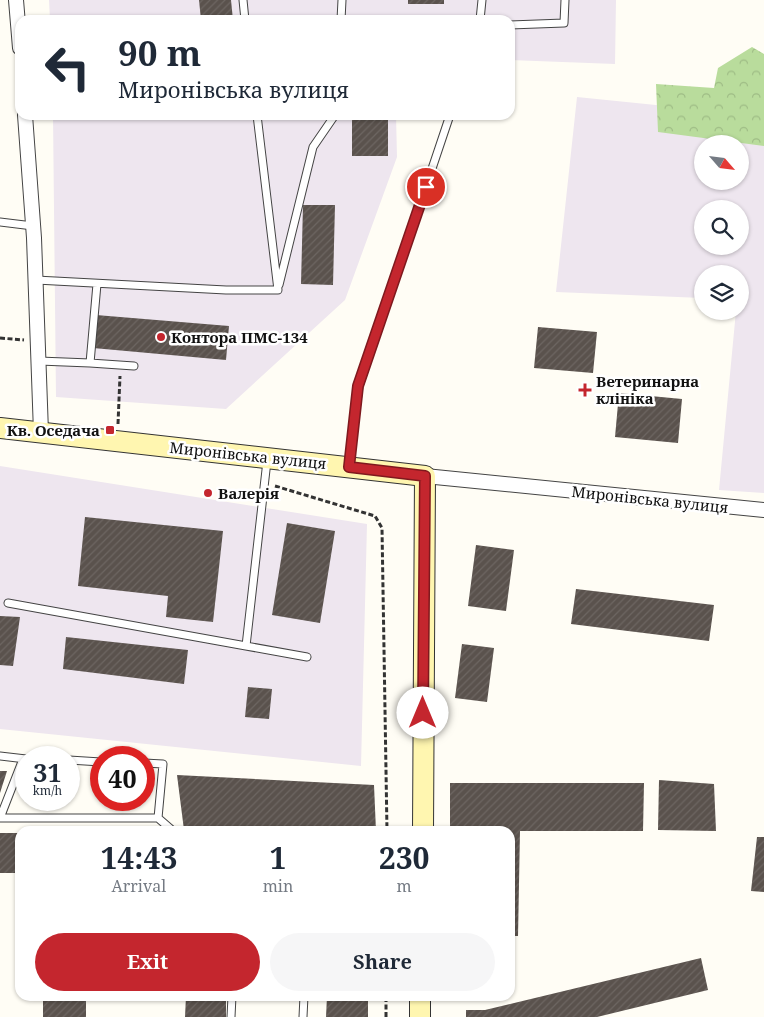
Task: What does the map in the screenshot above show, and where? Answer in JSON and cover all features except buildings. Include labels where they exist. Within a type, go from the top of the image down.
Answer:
[{"type":"street","points":[[16,0],[17,15]]},
{"type":"street","points":[[25,120],[36,280],[41,432]]},
{"type":"street","name":"Миронівська вулиця","points":[[0,428],[425,476],[764,510]]},
{"type":"street","points":[[422,826],[425,476]]},
{"type":"street","points":[[420,1001],[420,1017]]},
{"type":"lane","points":[[243,0],[244,15]]},
{"type":"lane","points":[[341,15],[342,0]]},
{"type":"lane","points":[[480,15],[482,0]]},
{"type":"lane","points":[[515,25],[564,23],[566,0]]},
{"type":"lane","points":[[257,120],[278,290]]},
{"type":"lane","points":[[278,290],[313,147],[331,120]]},
{"type":"lane","points":[[349,467],[358,386],[448,120]]},
{"type":"lane","points":[[0,222],[33,226]]},
{"type":"lane","points":[[36,280],[278,290]]},
{"type":"lane","points":[[90,363],[97,284]]},
{"type":"lane","points":[[39,361],[134,366]]},
{"type":"lane","points":[[246,646],[268,458]]},
{"type":"lane","points":[[8,603],[307,657]]},
{"type":"lane","points":[[0,756],[15,758]]},
{"type":"lane","points":[[155,764],[163,764],[158,818]]},
{"type":"lane","points":[[15,783],[0,818],[158,818],[167,826]]},
{"type":"lane","points":[[231,1017],[232,1001]]},
{"type":"lane","points":[[303,1017],[304,1001]]},
{"type":"path","points":[[0,338],[38,341]]},
{"type":"path","points":[[118,441],[121,365]]},
{"type":"path","points":[[265,483],[375,516],[382,528],[387,826]]},
{"type":"path","points":[[386,1001],[386,1017]]},
{"type":"shaded area","points":[[49,0],[616,0],[615,64],[515,60],[515,15],[50,15]]},
{"type":"shaded area","points":[[577,97],[764,116],[764,493],[719,490],[735,320],[749,320],[749,265],[694,265],[694,298],[556,292]]},
{"type":"shaded area","points":[[53,120],[396,120],[397,157],[345,300],[226,409],[56,397]]},
{"type":"shaded area","points":[[0,466],[367,524],[361,766],[0,729]]},
{"type":"green space","points":[[752,47],[764,54],[764,146],[749,144],[749,135],[694,135],[694,137],[658,132],[656,84],[714,88],[718,68]]},
{"type":"place","name":"Контора ПМС-134","points":[[161,337]]},
{"type":"place","name":"Ветеринарна клініка","points":[[585,390]]},
{"type":"place","name":"Кв. Оседача","points":[[110,430]]},
{"type":"place","name":"Валерія","points":[[208,493]]},
{"type":"route","points":[[423,713],[425,476],[349,467],[358,386],[426,187]]}]
